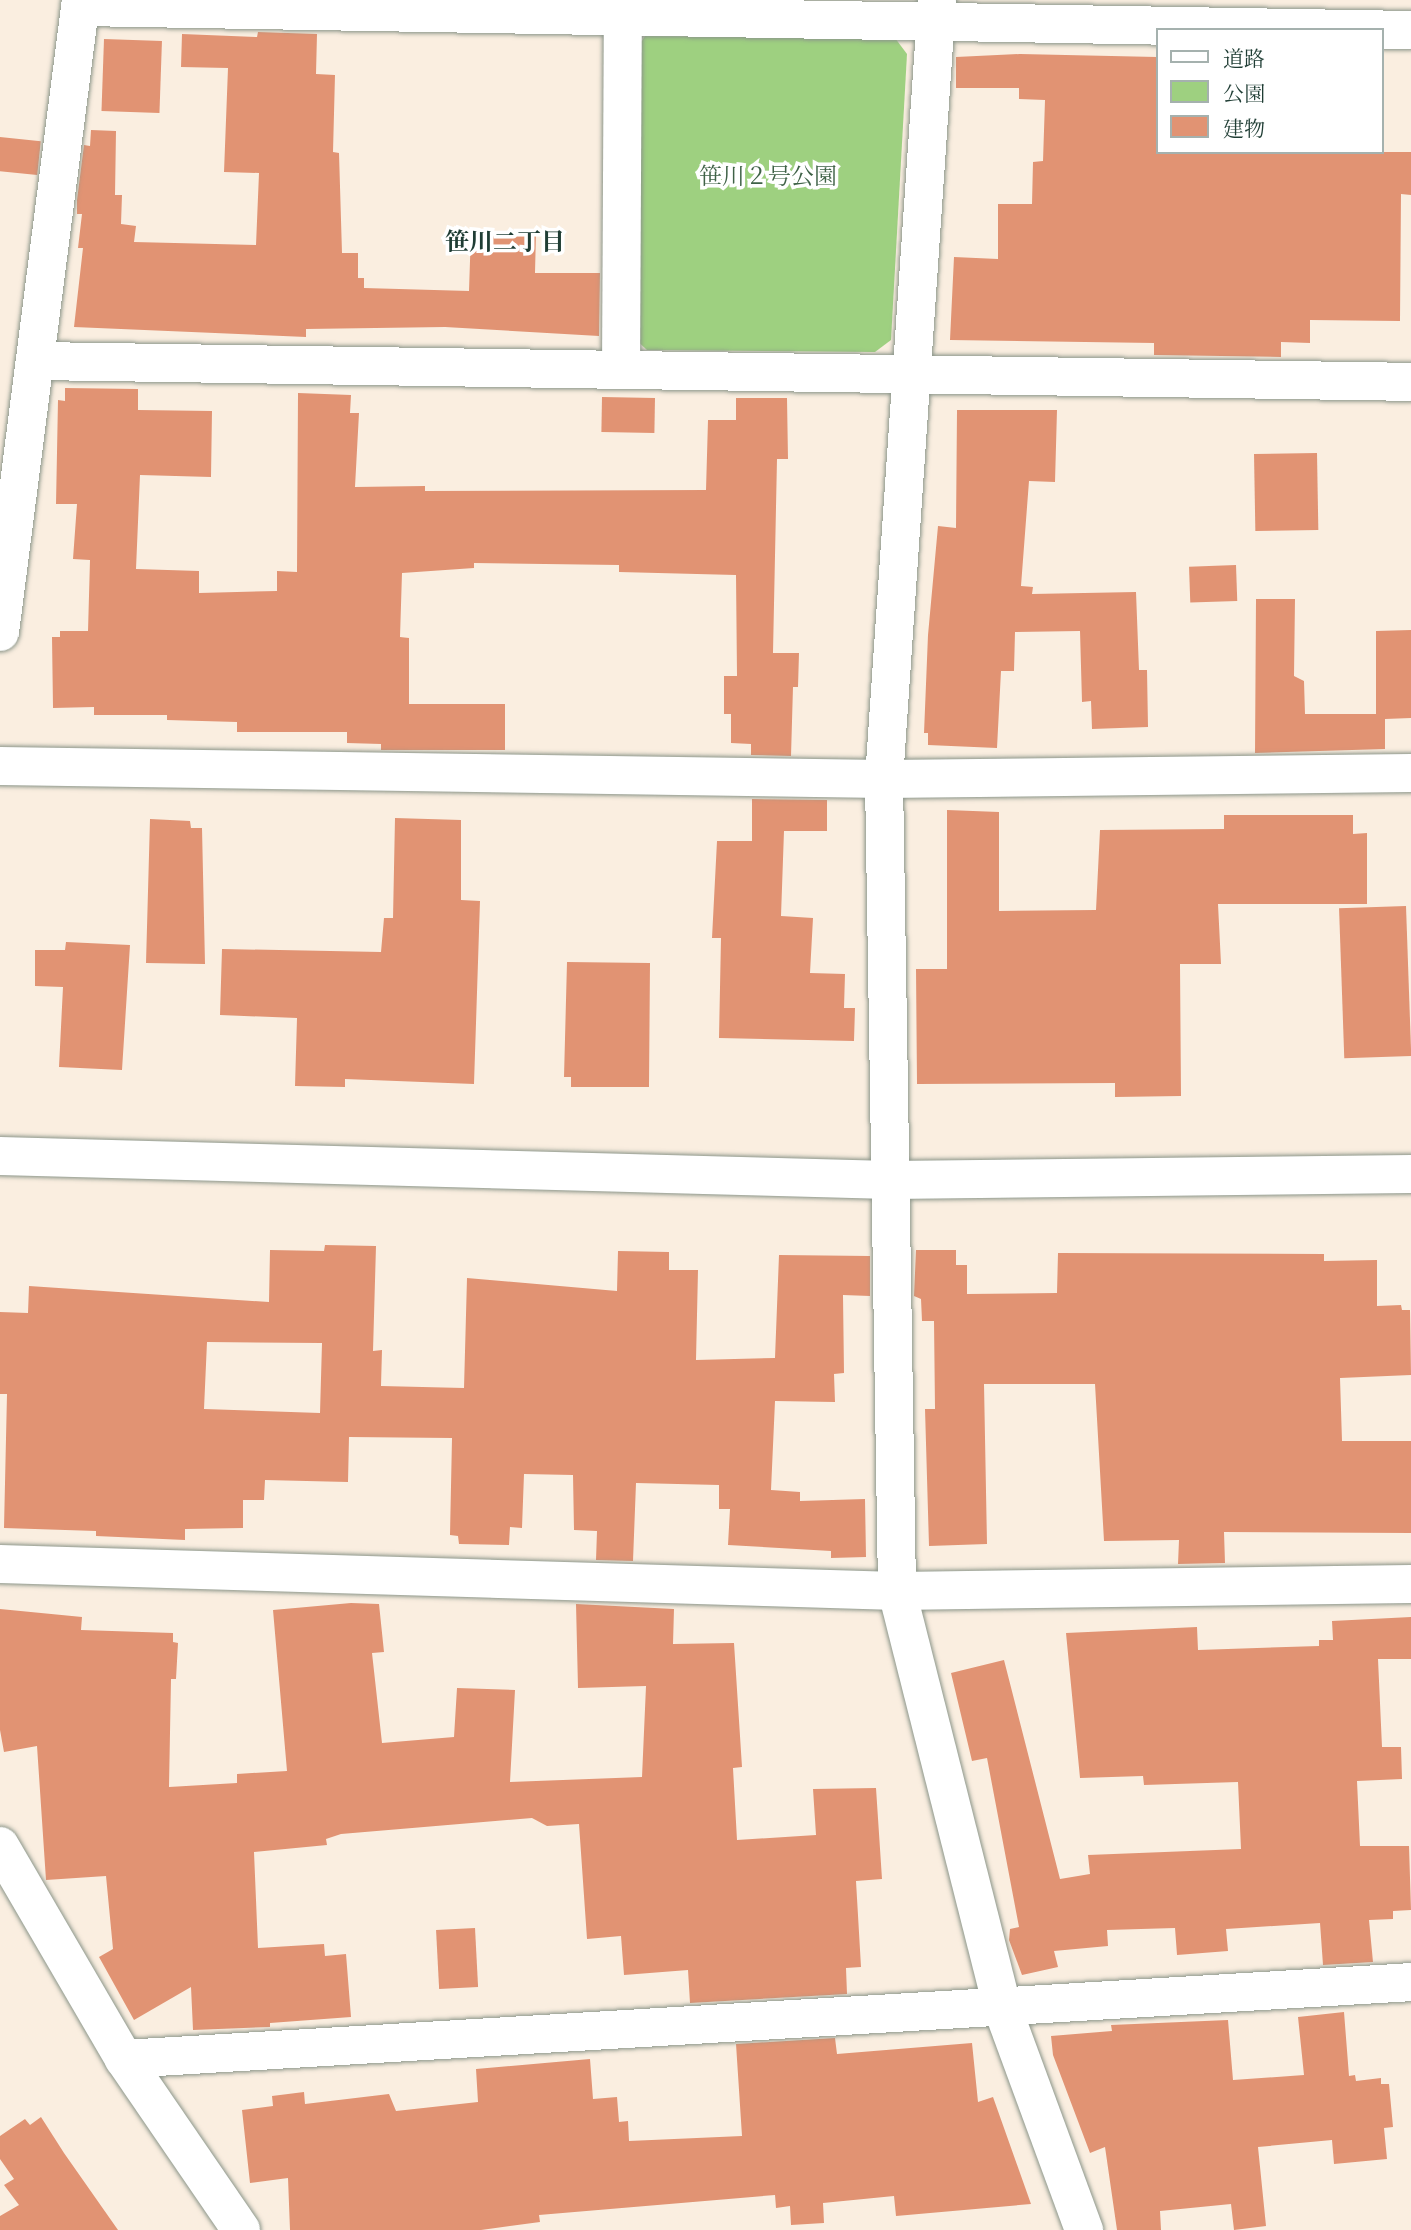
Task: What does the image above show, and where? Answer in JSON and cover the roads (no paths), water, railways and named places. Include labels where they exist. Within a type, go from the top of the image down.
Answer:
[{"type":"street","points":[[0,632],[80,3],[623,17],[936,11],[1361,28]]},
{"type":"street","points":[[936,11],[884,779],[897,1591],[1002,2007],[1084,2230]]},
{"type":"street","points":[[621,369],[623,17]]},
{"type":"street","points":[[1383,29],[1411,30]]},
{"type":"street","points":[[36,360],[1411,382]]},
{"type":"street","points":[[0,766],[884,779],[1411,774]]},
{"type":"street","points":[[0,1156],[890,1180],[1411,1174]]},
{"type":"street","points":[[0,1564],[897,1591],[1411,1584]]},
{"type":"street","points":[[0,1846],[124,2059],[241,2230]]},
{"type":"street","points":[[124,2059],[1411,1982]]},
{"type":"district","name":"笹川二丁目","points":[[505,243]]},
{"type":"park label","name":"笹川２号公園","points":[[768,177]]}]
